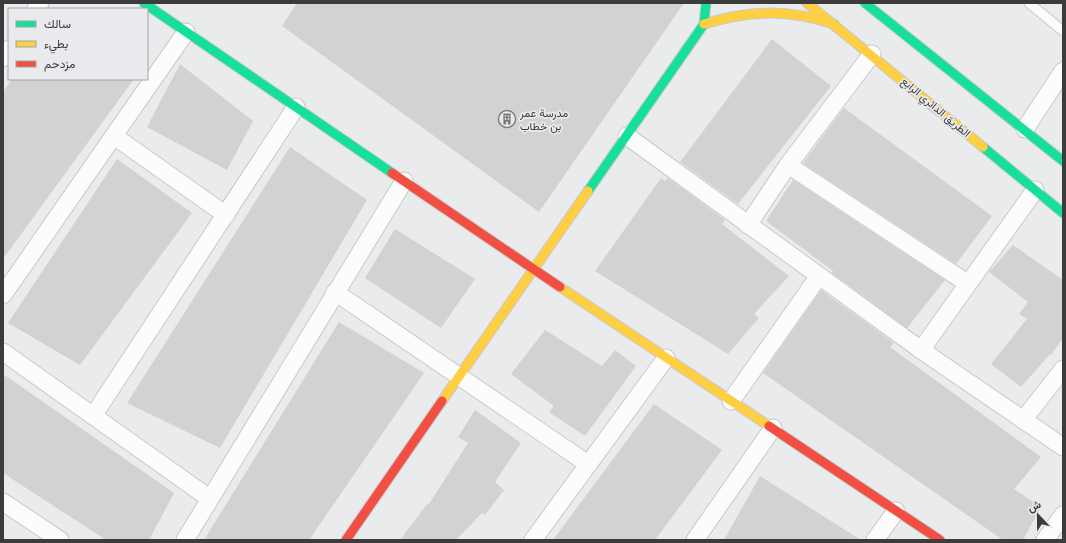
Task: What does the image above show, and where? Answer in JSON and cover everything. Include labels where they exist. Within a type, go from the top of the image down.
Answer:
[{"type":"street","points":[[144,3],[534,270],[940,540]]},
{"type":"street","points":[[346,540],[704,24],[706,3]]},
{"type":"street","name":"الطريق الدائري الرابع","points":[[807,3],[837,25],[1063,213]]},
{"type":"street","points":[[865,3],[1063,162]]},
{"type":"street","points":[[704,24],[744,13],[764,11],[801,14],[837,25]]},
{"type":"street","points":[[3,295],[186,32]]},
{"type":"street","points":[[748,224],[788,165],[872,54]]},
{"type":"street","points":[[1025,130],[1063,71]]},
{"type":"street","points":[[93,416],[296,107]]},
{"type":"street","points":[[114,136],[226,214]]},
{"type":"street","points":[[627,136],[921,350],[1063,447]]},
{"type":"street","points":[[788,165],[967,283]]},
{"type":"street","points":[[185,540],[209,498],[404,181]]},
{"type":"street","points":[[921,350],[967,283],[1035,190]]},
{"type":"street","points":[[731,401],[819,276]]},
{"type":"street","points":[[335,292],[459,378],[588,464]]},
{"type":"street","points":[[3,352],[209,498]]},
{"type":"street","points":[[533,540],[666,358]]},
{"type":"street","points":[[1023,420],[1063,369]]},
{"type":"street","points":[[695,540],[773,428]]},
{"type":"street","points":[[3,502],[60,540]]},
{"type":"street","points":[[875,540],[896,511]]},
{"type":"street","points":[[1045,540],[1063,515]]},
{"type":"lane","points":[[1029,3],[1063,31]]},
{"type":"building","name":"مدرسة عمر بن خطاب","points":[[297,3],[684,3],[539,212],[282,26]]},
{"type":"building","points":[[772,39],[831,86],[738,204],[680,162]]},
{"type":"building","points":[[180,64],[253,121],[227,170],[147,127]]},
{"type":"building","points":[[11,80],[133,80],[3,259],[3,92]]},
{"type":"building","points":[[844,108],[992,216],[956,264],[803,163]]},
{"type":"building","points":[[290,147],[367,200],[220,448],[127,403]]},
{"type":"building","points":[[117,159],[192,213],[80,365],[8,323]]},
{"type":"building","points":[[661,178],[665,181],[668,178],[725,220],[722,224],[789,276],[754,314],[759,318],[728,354],[595,271]]},
{"type":"building","points":[[793,180],[945,280],[907,328],[832,273],[833,271],[766,221]]},
{"type":"building","points":[[395,229],[475,279],[441,328],[365,278]]},
{"type":"building","points":[[1013,245],[1063,280],[1063,338],[1051,355],[1050,354],[1021,387],[991,364],[1027,319],[1019,314],[1028,302],[989,272]]},
{"type":"building","points":[[821,290],[894,343],[890,347],[1041,457],[1014,489],[1041,507],[1023,540],[1003,540],[763,373]]},
{"type":"building","points":[[339,322],[424,373],[309,540],[204,540]]},
{"type":"building","points":[[545,330],[602,366],[615,350],[636,366],[585,436],[549,412],[554,406],[511,374]]},
{"type":"building","points":[[3,374],[174,493],[149,540],[106,540],[3,473]]},
{"type":"building","points":[[654,404],[722,450],[655,540],[553,540]]},
{"type":"building","points":[[475,410],[521,443],[495,482],[504,490],[485,515],[482,513],[456,540],[400,540],[428,503],[429,504],[468,443],[458,437]]},
{"type":"building","points":[[760,476],[861,540],[724,540]]},
{"type":"traffic: fast","points":[[144,3],[392,173]]},
{"type":"traffic: fast","points":[[588,191],[704,24],[706,3]]},
{"type":"traffic: fast","points":[[865,3],[1063,161]]},
{"type":"traffic: fast","points":[[983,147],[1063,213]]},
{"type":"traffic: slow","points":[[807,3],[983,147]]},
{"type":"traffic: slow","points":[[704,24],[737,16],[769,13],[801,16],[834,24]]},
{"type":"traffic: slow","points":[[442,401],[588,191]]},
{"type":"traffic: slow","points":[[560,287],[769,426]]},
{"type":"traffic: jam","points":[[392,173],[560,287]]},
{"type":"traffic: jam","points":[[346,540],[442,401]]},
{"type":"traffic: jam","points":[[769,426],[940,540]]},
{"type":"place","name":"مدرسة عمر بن خطاب","points":[[507,119]]}]
